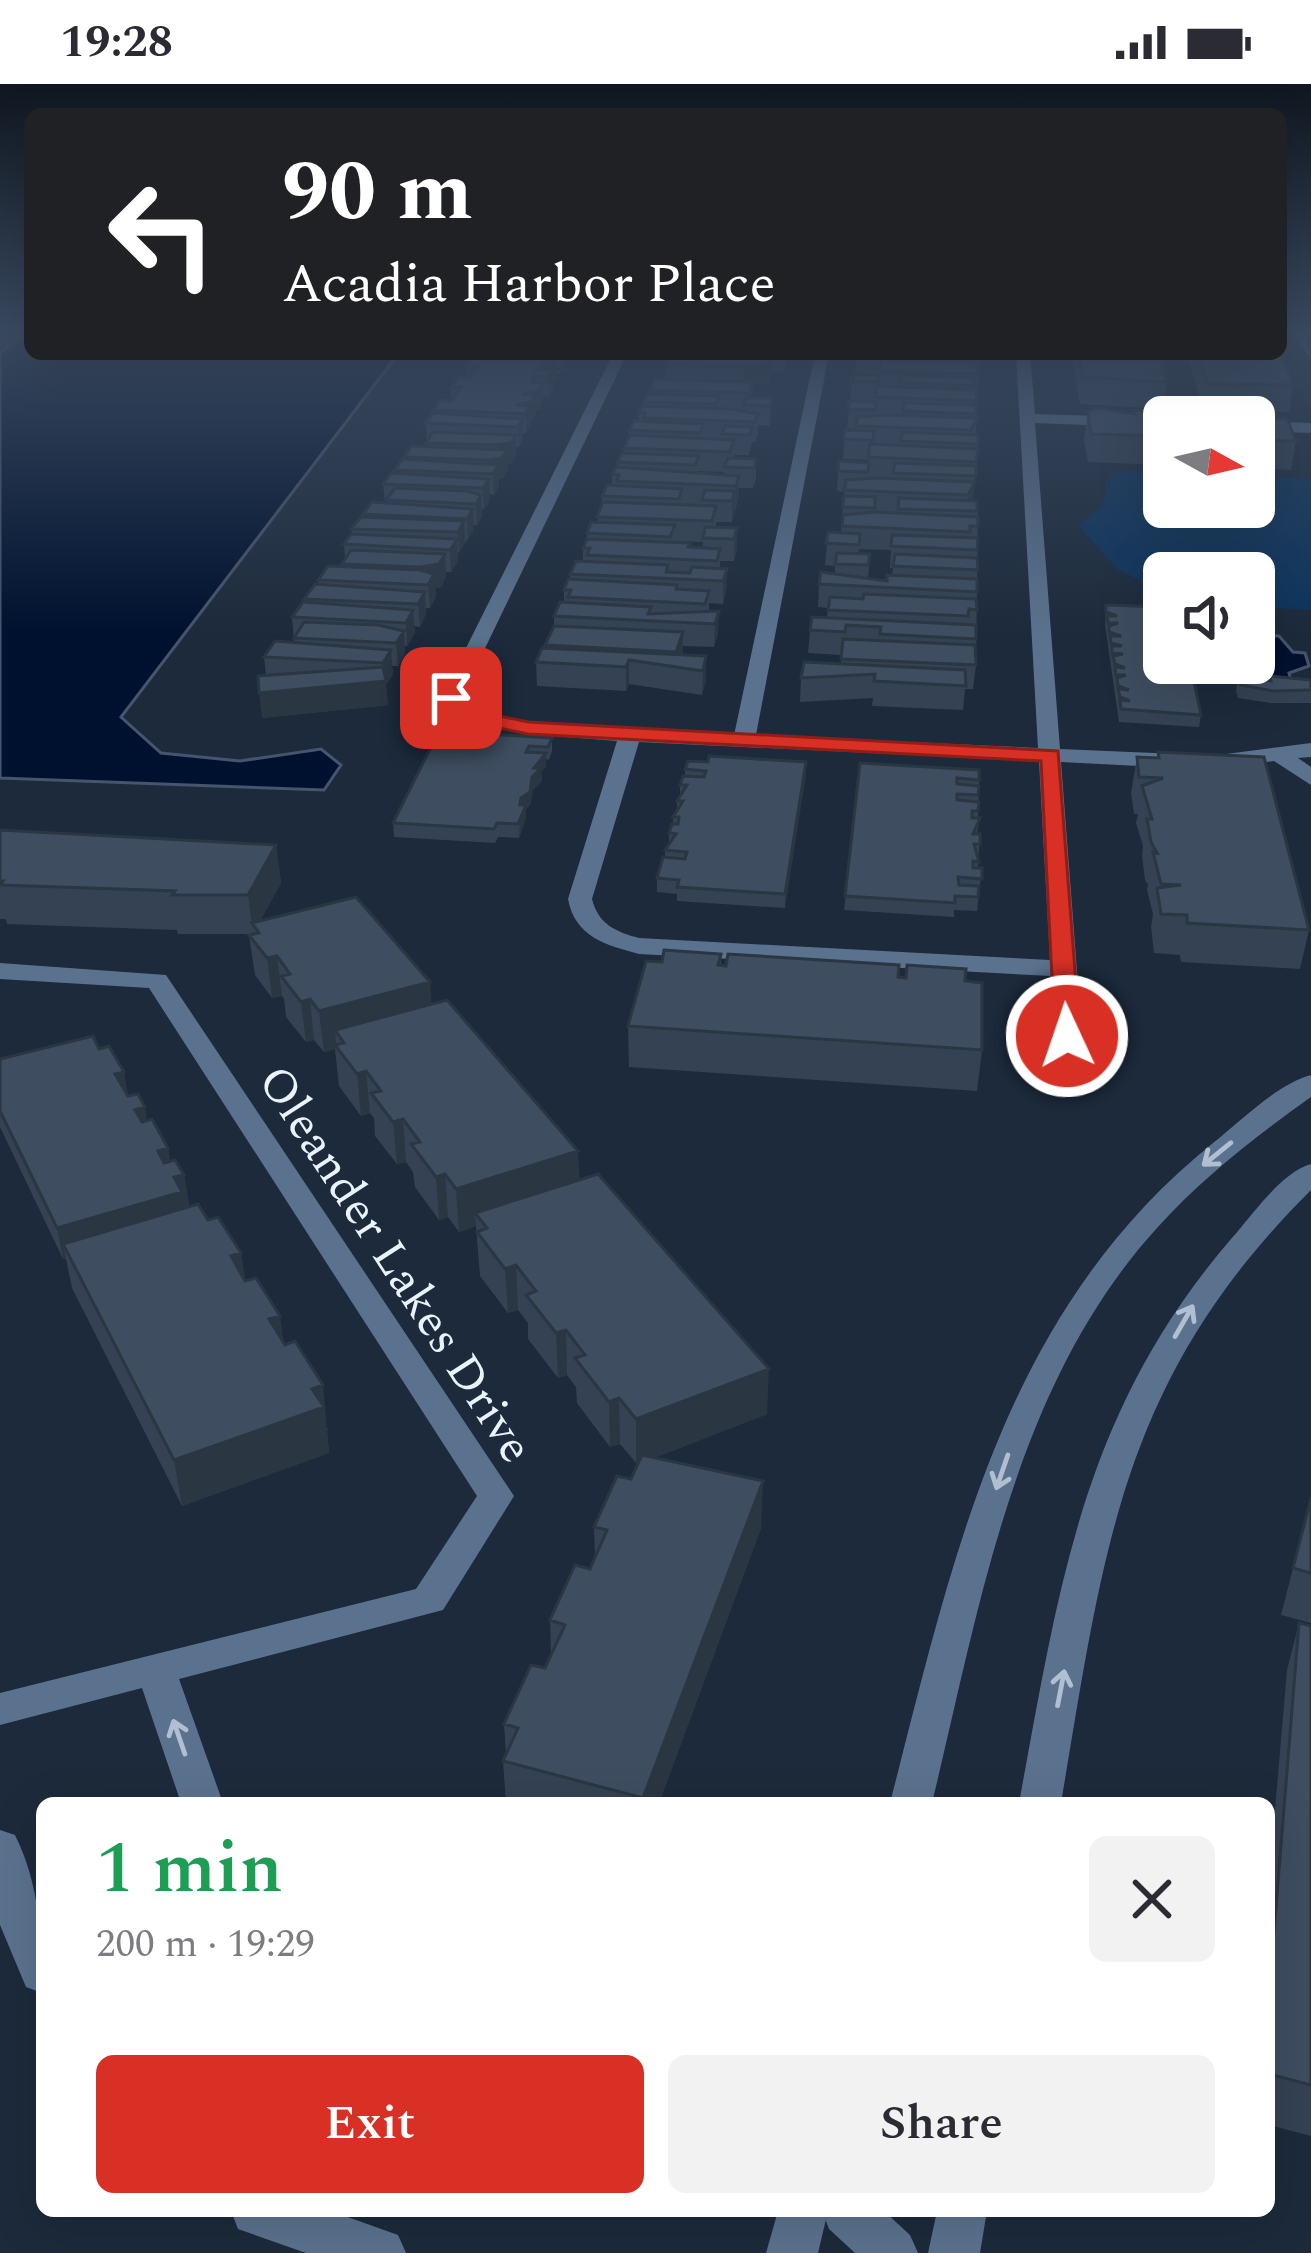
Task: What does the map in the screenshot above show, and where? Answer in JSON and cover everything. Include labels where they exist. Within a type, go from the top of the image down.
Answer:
[{"type":"street","points":[[582,432],[451,698],[460,714],[488,723],[630,735],[1210,762],[1311,750]]},
{"type":"street","points":[[744,740],[806,432]]},
{"type":"street","points":[[1029,432],[1067,1036]]},
{"type":"street","points":[[630,735],[580,898],[582,916],[597,931],[639,946],[1064,969]]},
{"type":"street","points":[[1280,755],[1311,778]]},
{"type":"street","name":"Oleander Lakes Drive","points":[[0,971],[157,981],[496,1496],[429,1600],[0,1709]]},
{"type":"street","points":[[913,1797],[999,1480],[1025,1405],[1060,1338],[1141,1227],[1196,1172],[1311,1084]]},
{"type":"street","points":[[1041,1797],[1084,1567],[1119,1447],[1193,1304],[1254,1226],[1311,1173]]},
{"type":"street","points":[[156,1671],[200,1797]]},
{"type":"street","points":[[0,1848],[12,1900],[36,1958]]},
{"type":"street","points":[[274,2217],[380,2253]]},
{"type":"street","points":[[792,2253],[801,2217]]},
{"type":"street","points":[[853,2217],[892,2253]]},
{"type":"street","points":[[954,2253],[961,2217]]},
{"type":"shaded area","points":[[0,432],[338,432],[121,717],[161,753],[240,761],[321,749],[341,765],[324,790],[0,778]]},
{"type":"shaded area","points":[[1118,471],[1143,471],[1143,528],[1275,528],[1275,477],[1311,479],[1311,610],[1275,608],[1275,552],[1143,552],[1143,582],[1117,569],[1078,525],[1102,507],[1109,478]]},
{"type":"shaded area","points":[[1275,636],[1293,652],[1305,653],[1309,666],[1289,673],[1291,681],[1275,680]]},
{"type":"building","points":[[433,432],[516,435],[511,443],[495,445],[426,443]]},
{"type":"building","points":[[845,432],[874,432],[873,440],[844,439]]},
{"type":"building","points":[[902,432],[978,435],[978,444],[901,441]]},
{"type":"building","points":[[1091,432],[1143,432],[1091,434]]},
{"type":"building","points":[[1275,432],[1292,432],[1296,441],[1275,440]]},
{"type":"building","points":[[630,435],[734,440],[730,452],[624,448]]},
{"type":"building","points":[[870,444],[978,449],[976,462],[868,457]]},
{"type":"building","points":[[411,446],[507,450],[502,458],[487,460],[404,457]]},
{"type":"building","points":[[622,453],[699,456],[695,465],[617,462]]},
{"type":"building","points":[[728,458],[756,459],[754,468],[724,467]]},
{"type":"building","points":[[403,459],[498,465],[493,474],[394,470]]},
{"type":"building","points":[[839,461],[869,463],[868,472],[838,471]]},
{"type":"building","points":[[895,463],[976,466],[976,476],[893,473]]},
{"type":"building","points":[[616,467],[739,476],[736,486],[617,481],[619,475],[612,474]]},
{"type":"building","points":[[391,473],[489,479],[483,488],[383,484]]},
{"type":"building","points":[[846,480],[975,482],[968,495],[844,490]]},
{"type":"building","points":[[607,485],[682,489],[679,499],[602,496]]},
{"type":"building","points":[[395,488],[481,495],[476,504],[386,500]]},
{"type":"building","points":[[705,490],[735,491],[732,501],[702,500]]},
{"type":"building","points":[[844,496],[875,497],[875,508],[843,507]]},
{"type":"building","points":[[899,498],[977,501],[977,511],[898,509]]},
{"type":"building","points":[[372,502],[473,509],[467,519],[363,514]]},
{"type":"building","points":[[603,502],[716,506],[712,521],[597,517]]},
{"type":"building","points":[[843,515],[978,517],[978,526],[970,526],[970,532],[842,526]]},
{"type":"building","points":[[361,517],[464,521],[458,532],[351,529]]},
{"type":"building","points":[[591,522],[675,525],[670,537],[587,533]]},
{"type":"building","points":[[705,527],[737,528],[734,539],[703,538]]},
{"type":"building","points":[[828,532],[860,534],[859,545],[826,543]]},
{"type":"building","points":[[351,534],[457,539],[450,550],[344,544]]},
{"type":"building","points":[[892,535],[978,538],[977,550],[891,546]]},
{"type":"building","points":[[587,539],[690,543],[688,547],[720,549],[717,561],[587,555],[590,548],[583,548]]},
{"type":"building","points":[[351,550],[445,554],[439,564],[420,567],[342,564]]},
{"type":"building","points":[[837,553],[870,554],[868,565],[835,564]]},
{"type":"building","points":[[895,554],[977,558],[978,570],[893,566]]},
{"type":"building","points":[[576,561],[668,565],[666,572],[690,573],[692,567],[727,569],[723,581],[570,574]]},
{"type":"building","points":[[328,566],[434,574],[428,585],[318,580]]},
{"type":"building","points":[[821,572],[887,581],[887,575],[977,579],[977,592],[819,584]]},
{"type":"building","points":[[568,579],[709,591],[705,604],[568,597],[571,590],[564,590]]},
{"type":"building","points":[[315,584],[425,592],[418,604],[304,599]]},
{"type":"building","points":[[864,594],[976,599],[977,610],[969,609],[968,616],[828,610],[830,597],[863,599]]},
{"type":"building","points":[[303,602],[413,610],[406,623],[292,617]]},
{"type":"building","points":[[560,602],[651,607],[648,614],[719,611],[715,624],[554,616]]},
{"type":"building","points":[[1106,605],[1143,606],[1143,684],[1194,684],[1201,715],[1121,709],[1120,700],[1130,701],[1120,697],[1118,689],[1129,690],[1118,686],[1117,678],[1126,675],[1116,675],[1115,667],[1125,668],[1115,664],[1113,656],[1123,654],[1112,653],[1112,646],[1122,646],[1111,643],[1110,636],[1121,636],[1109,632],[1109,626],[1118,623],[1108,623],[1107,616],[1117,616],[1106,612]]},
{"type":"building","points":[[812,617],[976,625],[976,639],[880,634],[881,627],[846,625],[845,632],[810,630]]},
{"type":"building","points":[[304,622],[378,625],[404,631],[396,643],[294,638]]},
{"type":"building","points":[[554,626],[683,632],[676,652],[545,645]]},
{"type":"building","points":[[843,639],[975,645],[976,665],[841,659]]},
{"type":"building","points":[[275,641],[391,650],[383,663],[264,657]]},
{"type":"building","points":[[542,648],[706,656],[703,671],[629,660],[626,667],[536,662]]},
{"type":"building","points":[[804,662],[965,670],[966,686],[874,681],[875,674],[801,678]]},
{"type":"building","points":[[383,667],[386,681],[259,693],[258,676]]},
{"type":"building","points":[[1275,676],[1311,680],[1311,690],[1273,691],[1240,685],[1275,684]]},
{"type":"building","points":[[439,731],[552,738],[548,747],[529,746],[526,752],[546,753],[534,768],[541,768],[532,777],[530,792],[521,798],[520,805],[526,805],[518,824],[497,823],[494,829],[393,823]]},
{"type":"building","points":[[1158,752],[1264,757],[1309,930],[1187,923],[1187,915],[1161,914],[1157,888],[1181,885],[1161,884],[1142,786],[1163,778],[1139,777],[1137,757],[1159,758]]},
{"type":"building","points":[[709,756],[806,762],[785,894],[677,887],[679,880],[657,878],[663,857],[685,859],[687,852],[665,850],[676,834],[669,833],[672,824],[678,824],[679,817],[673,817],[687,785],[680,785],[683,776],[704,777],[706,771],[685,769],[688,761],[708,762]]},
{"type":"building","points":[[860,763],[979,770],[979,780],[957,778],[957,784],[979,786],[978,795],[957,794],[957,800],[979,802],[978,811],[972,811],[972,818],[980,818],[973,834],[980,834],[980,844],[974,844],[979,862],[973,861],[973,868],[982,868],[982,879],[958,877],[959,885],[979,886],[978,897],[955,896],[955,903],[845,896]]},
{"type":"building","points":[[0,830],[276,845],[248,895],[172,895],[175,891],[0,885]]},
{"type":"building","points":[[356,897],[430,982],[319,1011],[310,999],[301,1002],[281,976],[290,974],[277,956],[267,958],[249,935],[259,933],[252,923]]},
{"type":"building","points":[[664,950],[721,954],[718,965],[726,966],[728,954],[899,965],[898,977],[906,978],[907,965],[966,969],[965,981],[982,983],[982,1050],[628,1026],[646,961],[662,962]]},
{"type":"building","points":[[447,1000],[578,1151],[456,1189],[445,1174],[436,1177],[411,1144],[420,1142],[403,1119],[393,1122],[371,1093],[381,1091],[366,1071],[357,1074],[335,1045],[344,1043],[335,1030]]},
{"type":"building","points":[[93,1036],[99,1049],[109,1046],[124,1072],[115,1074],[128,1096],[138,1094],[145,1107],[135,1110],[142,1122],[152,1119],[168,1148],[158,1151],[164,1163],[175,1160],[184,1175],[174,1177],[182,1192],[57,1228],[0,1111],[0,1059]]},
{"type":"building","points":[[598,1174],[769,1369],[636,1419],[619,1398],[609,1402],[575,1358],[585,1355],[566,1330],[556,1333],[526,1295],[536,1291],[516,1265],[505,1269],[477,1232],[487,1228],[475,1213]]},
{"type":"building","points":[[198,1204],[208,1220],[218,1217],[241,1253],[231,1256],[245,1281],[256,1278],[280,1316],[269,1319],[285,1345],[295,1341],[323,1385],[312,1389],[324,1407],[174,1460],[63,1244]]},
{"type":"building","points":[[642,1455],[763,1481],[643,1797],[503,1761],[518,1728],[504,1724],[531,1665],[545,1668],[565,1625],[550,1620],[575,1565],[590,1569],[607,1530],[594,1527],[617,1476],[631,1479]]},
{"type":"building","points":[[1311,1498],[1311,1573],[1293,1568]]},
{"type":"building","points":[[1299,1623],[1311,1626],[1311,2085],[1275,2076],[1275,1919]]},
{"type":"route","points":[[451,698],[460,714],[528,728],[1051,755],[1067,1036]]}]
